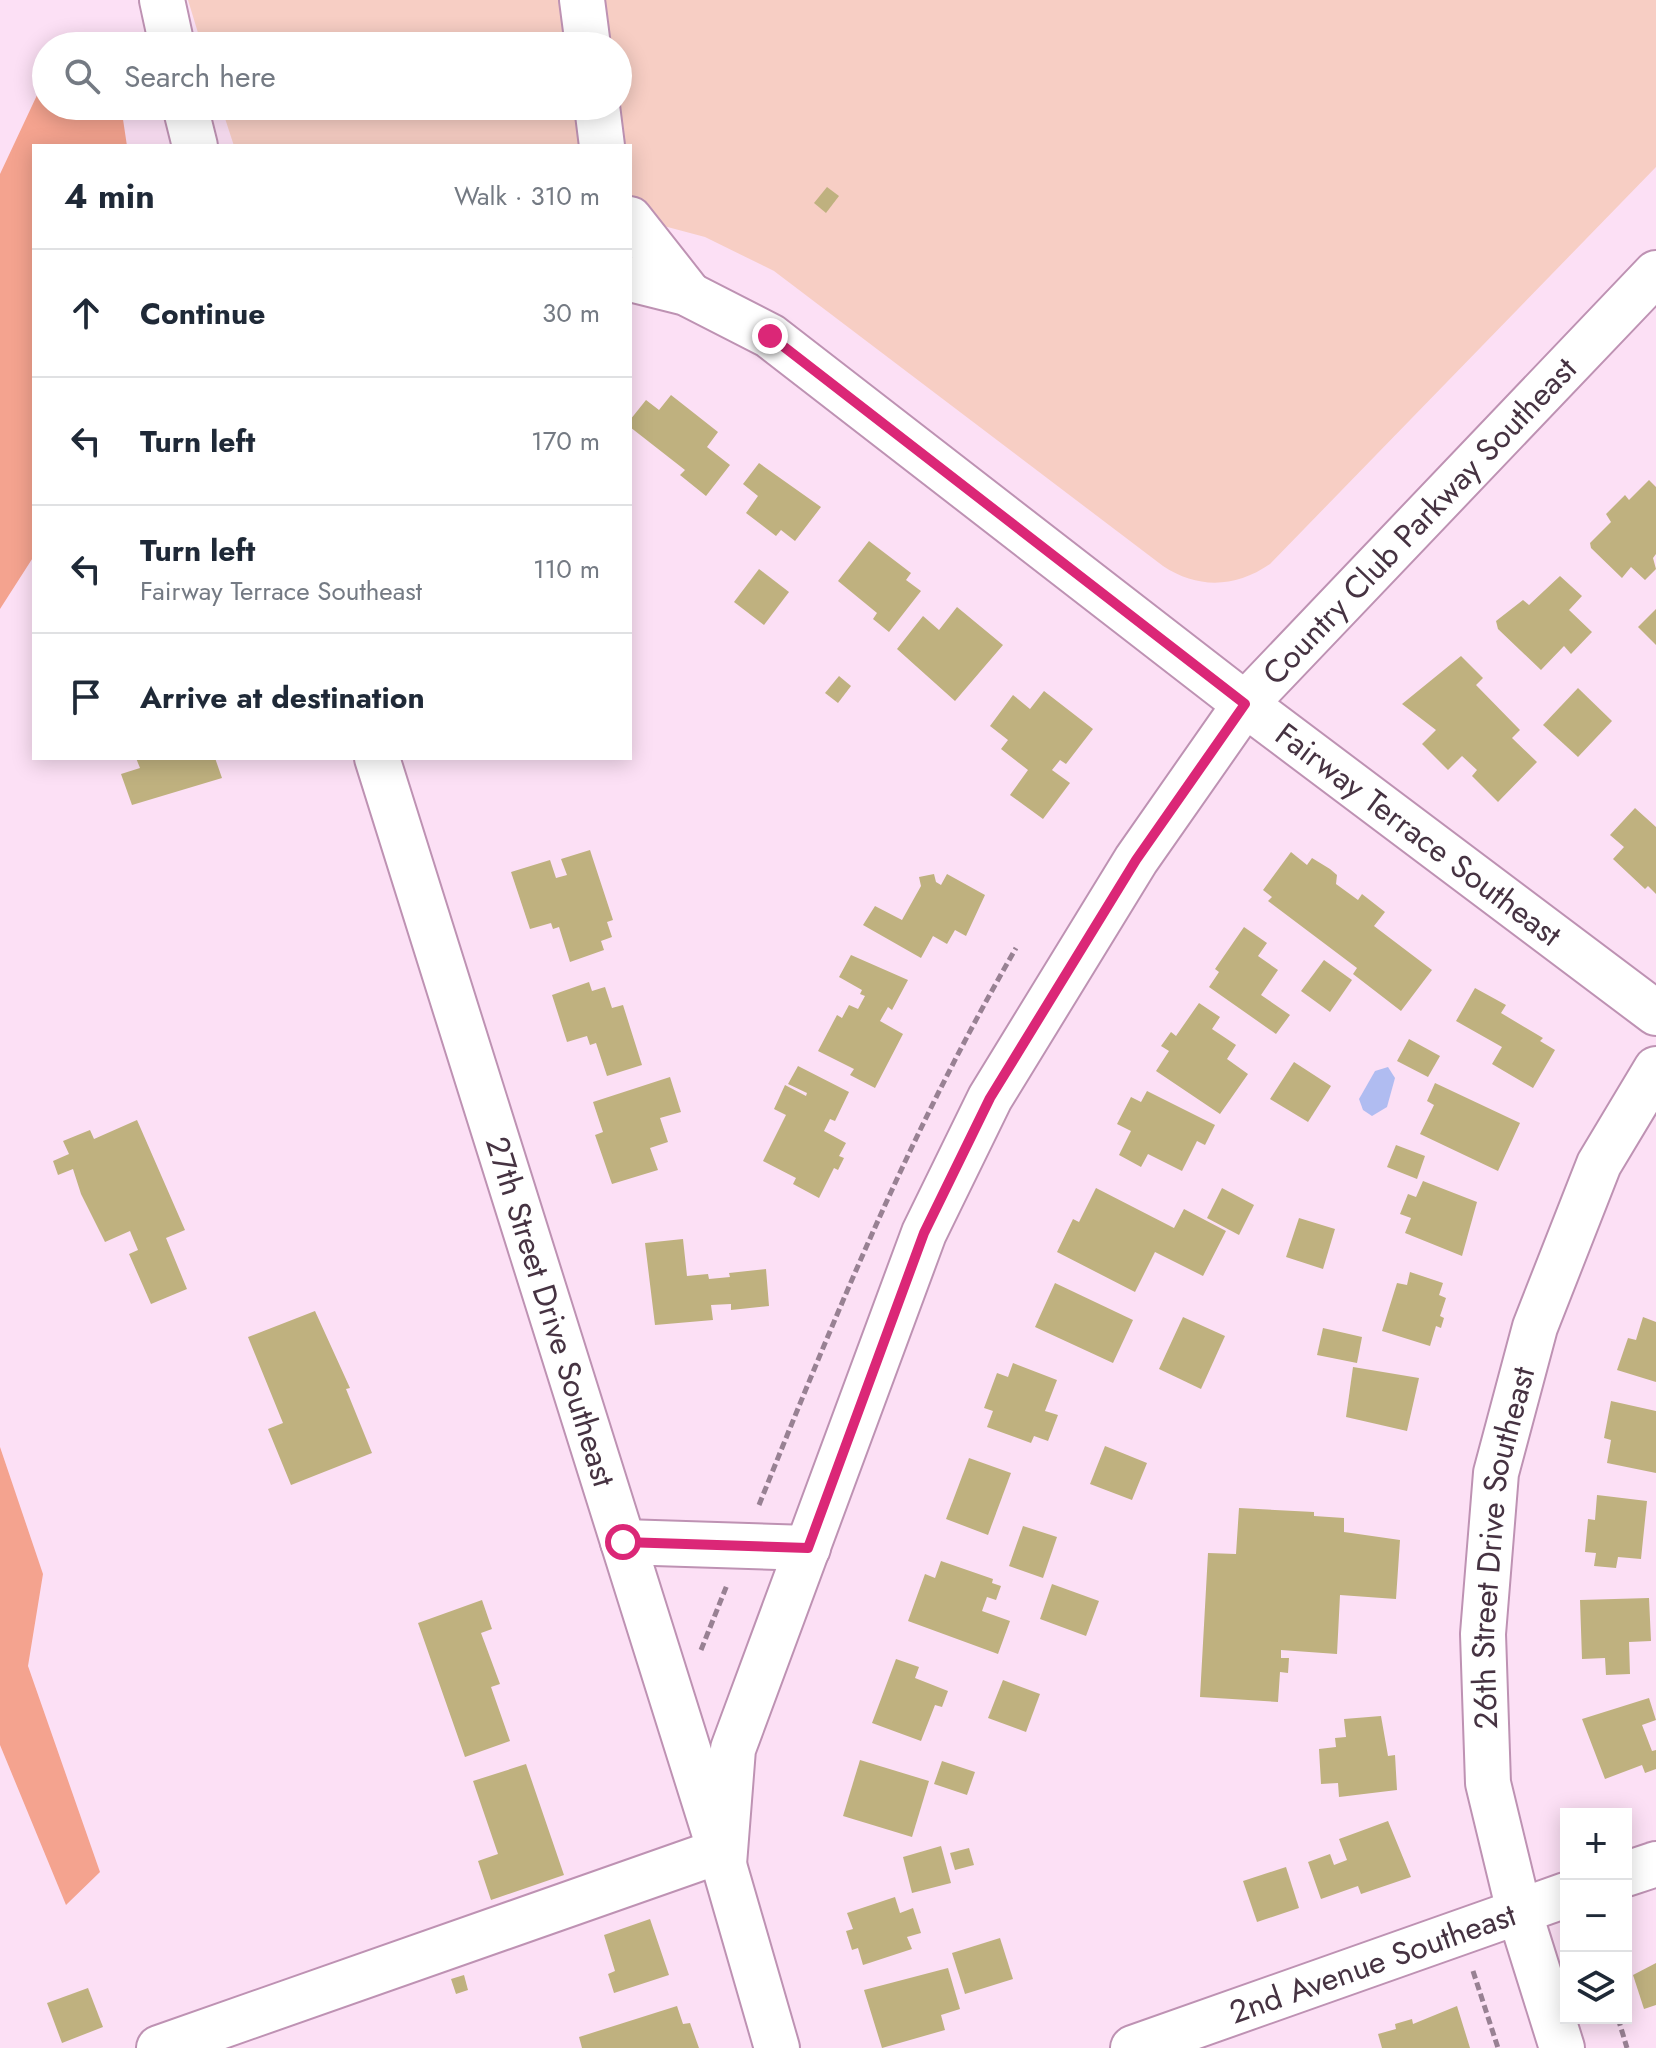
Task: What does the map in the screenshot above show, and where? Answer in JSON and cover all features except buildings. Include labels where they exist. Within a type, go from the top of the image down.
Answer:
[{"type":"street","points":[[162,0],[169,32]]},
{"type":"street","points":[[582,0],[586,32]]},
{"type":"street","points":[[188,120],[194,144]]},
{"type":"street","points":[[599,120],[602,144]]},
{"type":"street","points":[[632,222],[689,294]]},
{"type":"street","name":"Country Club Parkway Southeast","points":[[722,1857],[733,1749],[924,1233],[990,1098],[1136,860],[1245,704],[1656,273]]},
{"type":"street","name":"Fairway Terrace Southeast","points":[[632,280],[689,294],[770,336],[1245,704],[1656,1013]]},
{"type":"street","name":"27th Street Drive Southeast","points":[[378,760],[722,1857],[777,2048]]},
{"type":"street","name":"26th Street Drive Southeast","points":[[1562,2048],[1519,1911],[1488,1783],[1483,1634],[1496,1473],[1535,1327],[1599,1164],[1656,1069]]},
{"type":"street","points":[[623,1542],[808,1548]]},
{"type":"street","points":[[159,2048],[722,1857]]},
{"type":"street","points":[[1632,1872],[1656,1864]]},
{"type":"street","name":"2nd Avenue Southeast","points":[[1133,2048],[1209,2035],[1560,1897]]},
{"type":"path","points":[[753,1519],[900,1168],[961,1044],[1016,948]]},
{"type":"path","points":[[698,1656],[730,1576]]},
{"type":"path","points":[[1471,1962],[1498,2048]]},
{"type":"path","points":[[1620,2024],[1627,2048]]},
{"type":"shaded area","points":[[188,0],[1656,0],[1656,167],[1270,564],[1243,578],[1203,582],[1176,574],[1163,566],[774,271],[705,237],[632,218],[632,144],[233,144],[226,120],[632,120],[632,32],[198,32]]},
{"type":"shaded area","points":[[32,106],[32,120],[123,120],[127,144],[32,144],[32,559],[0,609],[0,174]]},
{"type":"shaded area","points":[[0,1447],[43,1574],[28,1666],[100,1872],[66,1905],[0,1745]]},
{"type":"water","points":[[1388,1067],[1395,1078],[1387,1107],[1372,1116],[1363,1110],[1359,1099],[1375,1071]]},
{"type":"route","points":[[623,1542],[808,1548],[924,1233],[990,1098],[1136,860],[1245,704],[770,336]]}]
